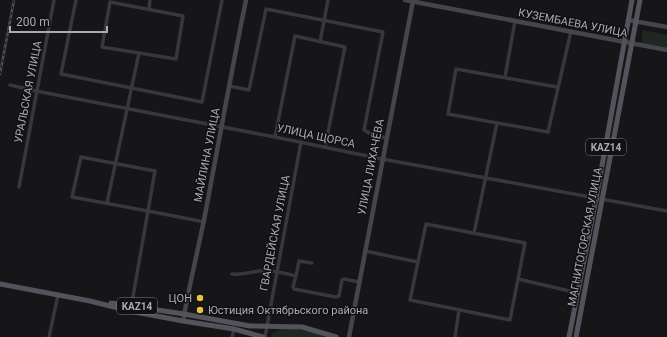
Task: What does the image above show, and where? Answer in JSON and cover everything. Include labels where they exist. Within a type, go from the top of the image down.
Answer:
[{"type":"main road","name":"МАГНИТОГОРСКАЯ УЛИЦА","points":[[569,337],[632,0]]},
{"type":"main road","name":"МАГНИТОГОРСКАЯ УЛИЦА","points":[[576,337],[640,0]]},
{"type":"main road","name":"KAZ14","points":[[0,284],[131,308],[183,321],[234,329],[264,337]]},
{"type":"main road","name":"KAZ14","points":[[131,308],[184,314],[250,326],[302,327],[336,337]]},
{"type":"street","name":"УРАЛЬСКАЯ УЛИЦА","points":[[19,187],[54,0]]},
{"type":"street","points":[[76,0],[61,74],[202,102],[222,0]]},
{"type":"street","points":[[149,9],[150,0]]},
{"type":"street","name":"МАЙЛИНА УЛИЦА","points":[[183,321],[186,300],[204,222],[246,0]]},
{"type":"street","points":[[320,42],[328,0]]},
{"type":"street","name":"КУЗЕМБАЕВА УЛИЦА","points":[[405,0],[667,50]]},
{"type":"street","name":"УЛИЦА ЛИХАЧЁВА","points":[[349,337],[364,250],[413,1]]},
{"type":"street","points":[[110,2],[149,9],[183,16],[176,59],[102,47],[110,2]]},
{"type":"street","points":[[229,86],[249,90],[266,9],[383,32],[364,130],[371,134],[386,138]]},
{"type":"street","name":"КУЗЕМБАЕВА УЛИЦА","points":[[628,20],[667,27]]},
{"type":"street","points":[[505,77],[515,21]]},
{"type":"street","points":[[557,88],[456,69],[448,114],[548,132],[571,31]]},
{"type":"street","points":[[274,137],[295,36],[345,47],[325,147]]},
{"type":"street","points":[[107,203],[117,164],[139,53]]},
{"type":"street","name":"УЛИЦА ЩОРСА","points":[[10,85],[486,179],[667,211]]},
{"type":"street","points":[[474,233],[497,123]]},
{"type":"street","name":"ГВАРДЕЙСКАЯ УЛИЦА","points":[[264,337],[278,272],[301,142]]},
{"type":"street","points":[[131,308],[148,211],[155,171],[81,157],[72,197],[107,203],[148,211],[204,222]]},
{"type":"street","points":[[426,224],[474,233],[525,243],[510,320],[410,300],[426,224]]},
{"type":"street","points":[[364,250],[418,262]]},
{"type":"street","points":[[312,263],[299,262],[293,287],[294,289],[336,297],[339,296],[342,280],[344,279],[359,282]]},
{"type":"street","points":[[232,274],[242,275],[260,271],[278,272],[296,276]]},
{"type":"street","points":[[518,279],[578,293]]},
{"type":"street","points":[[49,337],[58,295]]},
{"type":"street","points":[[455,337],[459,310]]},
{"type":"street","points":[[232,337],[234,329]]},
{"type":"shaded area","points":[[643,30],[667,35],[667,50],[641,44]]},
{"type":"shaded area","points":[[281,329],[305,331],[328,337],[271,336],[272,333]]},
{"type":"railway","points":[[0,74],[14,0]]},
{"type":"place","name":"ЦОН","points":[[200,298]]},
{"type":"place","name":"Юстиция Октябрьского района","points":[[200,310]]}]
